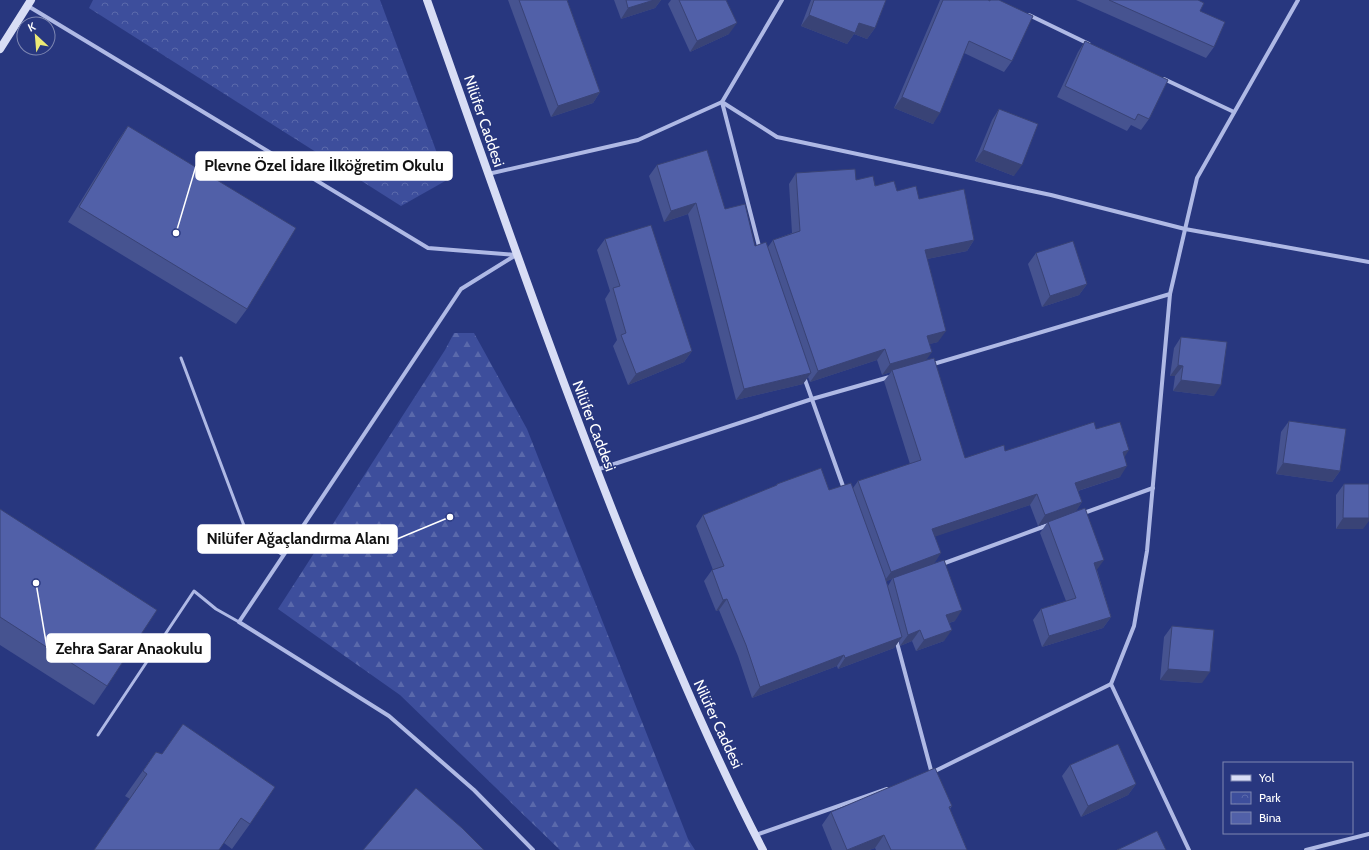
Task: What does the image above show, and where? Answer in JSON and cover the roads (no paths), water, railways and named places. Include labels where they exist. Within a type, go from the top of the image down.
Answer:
[{"type":"street","name":"Nilüfer Caddesi","points":[[427,0],[516,255],[596,470],[682,681],[763,850]]},
{"type":"street","points":[[488,174],[638,140],[722,102],[782,0]]},
{"type":"street","points":[[924,775],[931,773],[1111,684],[1134,626],[1147,551],[1170,294],[1197,178],[1298,0]]},
{"type":"street","points":[[0,49],[30,3],[428,248],[516,255]]},
{"type":"street","points":[[1026,14],[1098,48]]},
{"type":"street","points":[[1162,78],[1234,112]]},
{"type":"street","points":[[722,102],[777,137],[1051,195],[1185,229],[1369,262]]},
{"type":"street","points":[[722,102],[756,236],[764,259]]},
{"type":"street","points":[[516,255],[461,289],[239,622],[389,716],[474,790],[533,850]]},
{"type":"street","points":[[922,367],[1170,294]]},
{"type":"street","points":[[802,369],[845,492]]},
{"type":"street","points":[[596,470],[812,399],[900,373]]},
{"type":"street","points":[[1079,514],[1153,488]]},
{"type":"street","points":[[940,565],[1057,522]]},
{"type":"street","points":[[893,632],[934,780]]},
{"type":"street","points":[[1111,684],[1189,850]]},
{"type":"street","points":[[755,835],[895,786]]},
{"type":"street","points":[[1306,850],[1369,834]]},
{"type":"lane","points":[[181,358],[246,531],[283,555]]},
{"type":"lane","points":[[98,735],[194,591],[216,609],[239,622]]},
{"type":"place","name":"Plevne Özel İdare İlköğretim Okulu","points":[[176,233]]},
{"type":"place","name":"Nilüfer Ağaçlandırma Alanı","points":[[450,517]]},
{"type":"place","name":"Zehra Sarar Anaokulu","points":[[36,583]]}]
